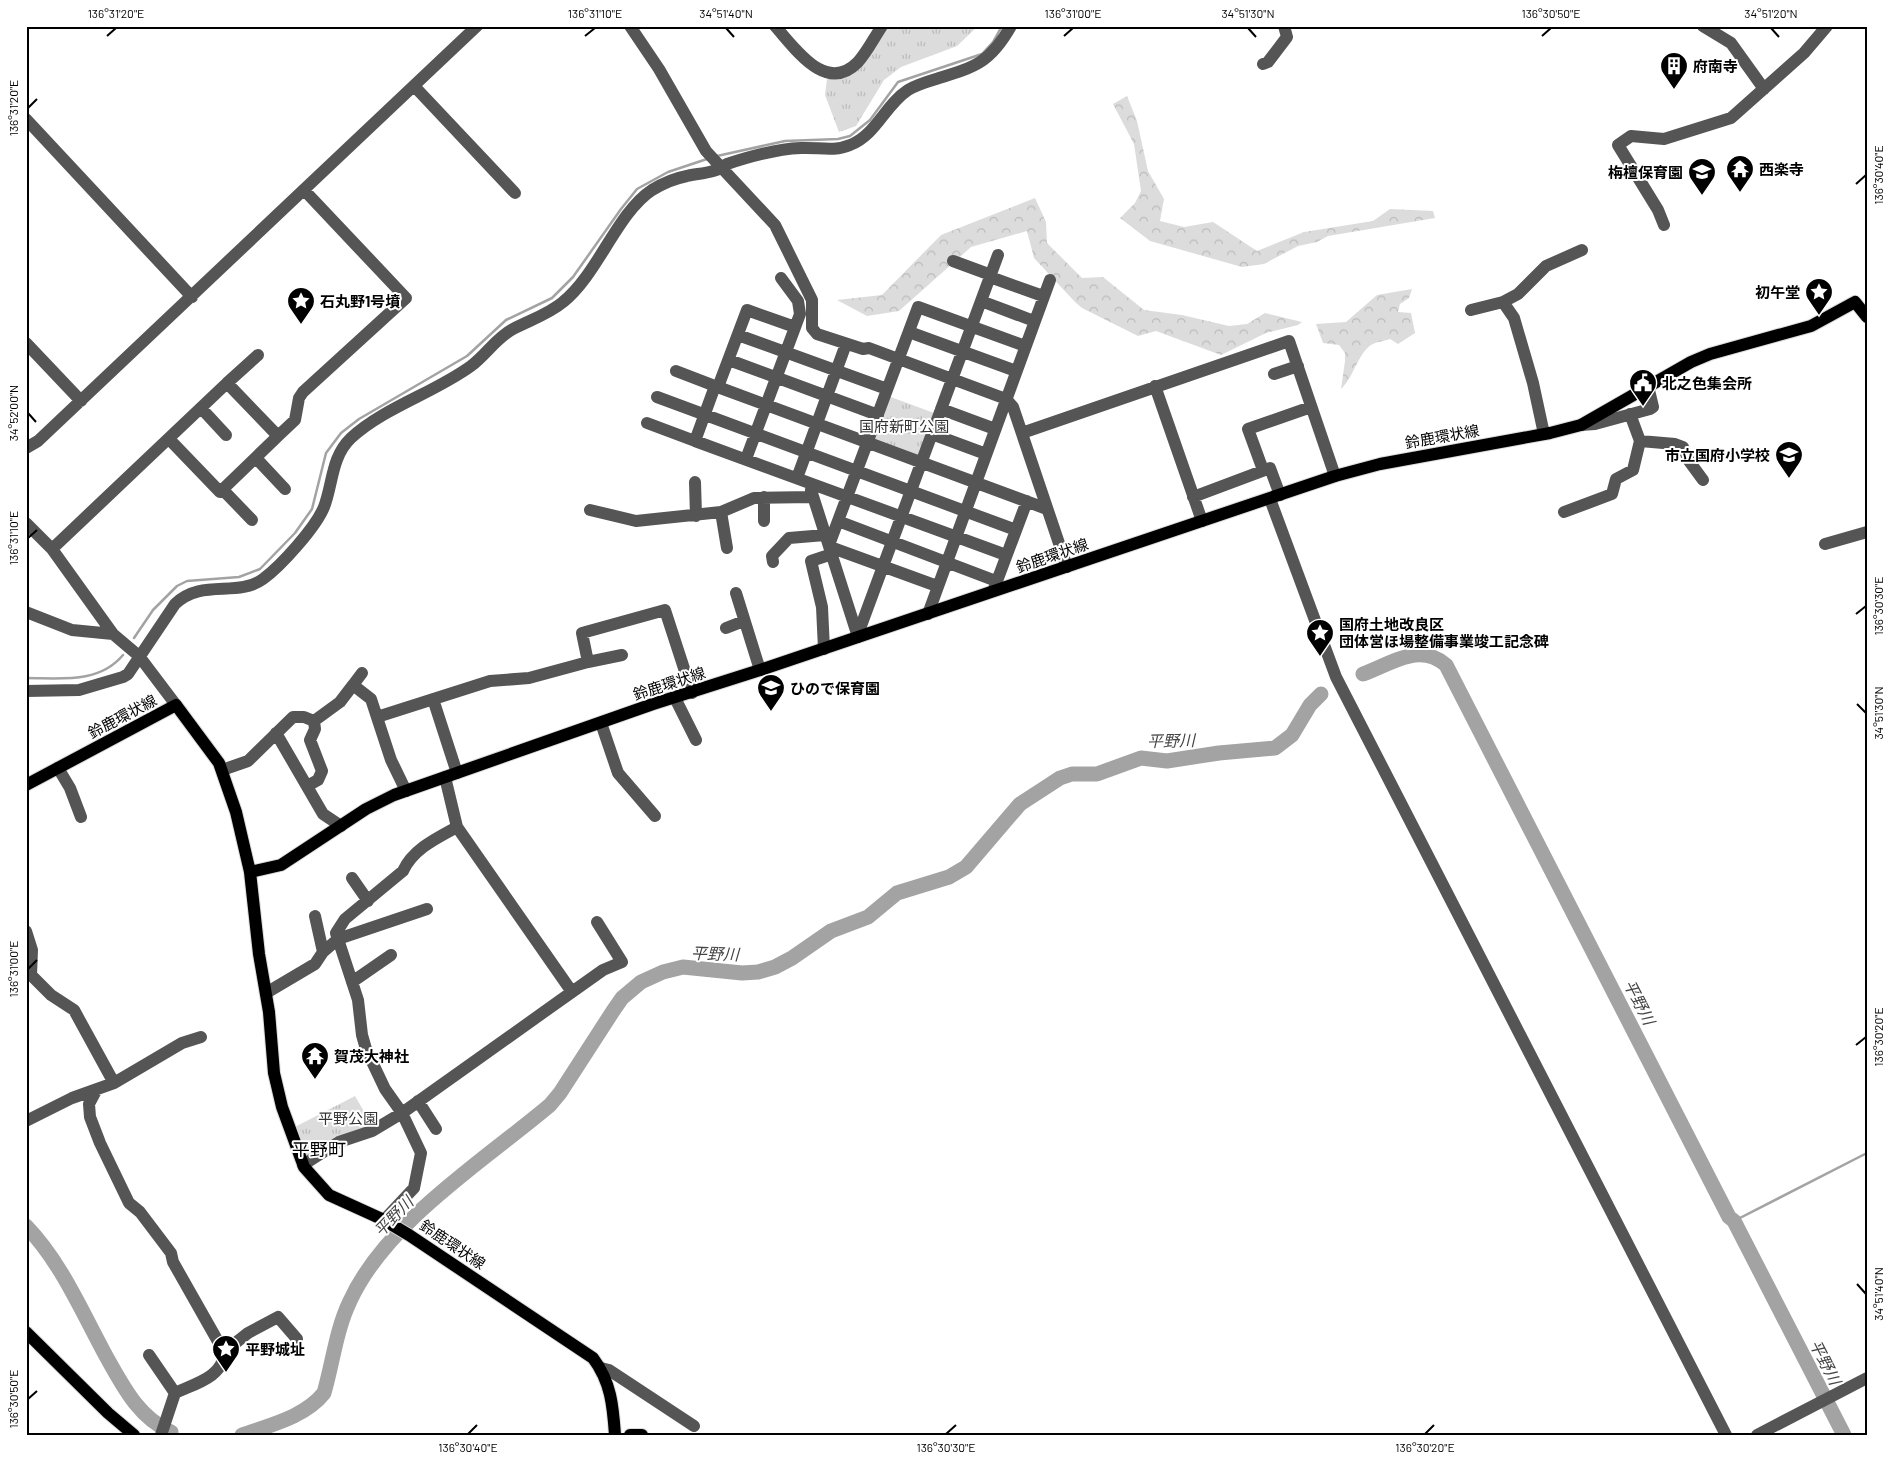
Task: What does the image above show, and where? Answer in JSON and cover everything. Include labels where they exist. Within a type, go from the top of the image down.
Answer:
[{"type":"main road","name":"鈴鹿環状線","points":[[250,872],[281,865],[372,806],[406,791],[601,723],[928,614],[995,586],[1067,567],[1335,476],[1380,464],[1544,434],[1581,425],[1648,386],[1710,354],[1811,326],[1854,302],[1867,317]]},
{"type":"main road","name":"鈴鹿環状線","points":[[26,785],[176,705],[214,754],[222,770],[236,812],[250,872],[259,954],[266,993],[274,1073],[282,1107],[303,1165],[310,1177],[329,1195],[384,1220],[408,1234],[593,1358],[610,1390],[615,1435]]},
{"type":"main road","points":[[26,1332],[108,1413],[134,1435]]},
{"type":"main road","points":[[630,1435],[642,1435]]},
{"type":"street","points":[[26,448],[38,441],[81,401],[415,87],[477,26]]},
{"type":"street","points":[[630,26],[659,69],[706,151],[767,214],[775,225],[812,300],[812,328],[822,337],[869,348],[1006,399],[1013,407],[1067,567]]},
{"type":"street","points":[[775,26],[816,68],[822,72],[837,73],[850,68],[860,60],[882,26]]},
{"type":"street","points":[[26,691],[92,688],[128,674],[182,597],[192,592],[254,584],[263,579],[298,545],[323,508],[332,471],[338,456],[351,438],[379,419],[472,366],[513,329],[564,302],[582,282],[633,208],[652,191],[685,176],[767,152],[803,148],[839,148],[850,145],[868,134],[882,114],[909,89],[974,66],[985,60],[998,48],[1011,26]]},
{"type":"street","points":[[1263,64],[1268,62],[1287,37],[1284,26]]},
{"type":"street","points":[[1703,26],[1731,43],[1764,89]]},
{"type":"street","points":[[1664,225],[1658,210],[1618,145],[1631,136],[1664,139],[1731,118],[1804,53],[1827,26]]},
{"type":"street","points":[[415,87],[515,193]]},
{"type":"street","points":[[26,119],[192,297]]},
{"type":"street","points":[[169,439],[220,492],[295,420],[299,398],[303,392],[406,298],[304,190]]},
{"type":"street","points":[[1471,310],[1503,302],[1518,294],[1546,266],[1582,250]]},
{"type":"street","points":[[858,636],[998,255]]},
{"type":"street","points":[[953,261],[1044,296]]},
{"type":"street","points":[[746,459],[800,314],[800,306],[781,278]]},
{"type":"street","points":[[928,614],[1050,280]]},
{"type":"street","points":[[981,301],[1034,321]]},
{"type":"street","points":[[1503,302],[1517,326],[1544,434]]},
{"type":"street","points":[[824,649],[822,607],[810,561],[829,545],[918,307],[1025,346]]},
{"type":"street","points":[[695,441],[704,415],[729,360],[747,310],[795,327]]},
{"type":"street","points":[[909,332],[1016,371]]},
{"type":"street","points":[[738,335],[887,390]]},
{"type":"street","points":[[1022,432],[1289,341],[1335,476]]},
{"type":"street","points":[[26,343],[81,401]]},
{"type":"street","points":[[846,344],[806,453],[801,480],[813,496],[858,636]]},
{"type":"street","points":[[52,549],[258,355]]},
{"type":"street","points":[[729,360],[878,414]]},
{"type":"street","points":[[1274,374],[1298,366]]},
{"type":"street","points":[[676,372],[1047,509]]},
{"type":"street","points":[[227,383],[278,436]]},
{"type":"street","points":[[1156,386],[1202,521]]},
{"type":"street","points":[[1581,425],[1653,407],[1648,386]]},
{"type":"street","points":[[657,397],[1016,530]]},
{"type":"street","points":[[1263,470],[1248,429],[1311,407]]},
{"type":"street","points":[[201,408],[226,435]]},
{"type":"street","points":[[941,409],[995,429]]},
{"type":"street","points":[[1564,512],[1612,494],[1616,479],[1633,470],[1640,441],[1630,414]]},
{"type":"street","points":[[648,423],[1006,555]]},
{"type":"street","points":[[932,434],[986,454]]},
{"type":"street","points":[[1640,441],[1675,444],[1683,447],[1689,461],[1703,480]]},
{"type":"street","points":[[256,458],[285,489]]},
{"type":"street","points":[[1193,497],[1270,468],[1275,497],[1336,677],[1726,1435]]},
{"type":"street","points":[[695,482],[696,516]]},
{"type":"street","points":[[223,490],[252,520]]},
{"type":"street","points":[[590,510],[636,521],[721,512],[746,500],[764,497],[813,496]]},
{"type":"street","points":[[764,497],[764,521]]},
{"type":"street","points":[[838,521],[946,561],[995,586],[1026,501]]},
{"type":"street","points":[[721,512],[727,548]]},
{"type":"street","points":[[26,523],[52,549],[113,634],[139,656],[176,705]]},
{"type":"street","points":[[1825,544],[1867,532]]},
{"type":"street","points":[[774,562],[772,556],[789,538],[829,545],[937,586]]},
{"type":"street","points":[[736,593],[760,670]]},
{"type":"street","points":[[588,662],[582,633],[665,610],[692,693]]},
{"type":"street","points":[[26,612],[72,630],[113,634]]},
{"type":"street","points":[[726,628],[744,621]]},
{"type":"street","points":[[377,716],[490,681],[529,678],[622,655]]},
{"type":"street","points":[[314,721],[340,702],[362,673]]},
{"type":"street","points":[[354,686],[371,699],[391,760],[406,791]]},
{"type":"street","points":[[675,698],[696,740]]},
{"type":"street","points":[[433,699],[451,775],[457,827],[572,992]]},
{"type":"street","points":[[222,770],[248,762],[293,717],[304,717],[314,721]]},
{"type":"street","points":[[306,786],[318,780],[322,771],[310,740],[315,729],[314,721]]},
{"type":"street","points":[[601,723],[618,773],[655,816]]},
{"type":"street","points":[[276,733],[324,815],[341,826]]},
{"type":"street","points":[[58,768],[70,788],[81,817]]},
{"type":"street","points":[[384,1220],[414,1188],[421,1152],[402,1113],[385,1090],[366,1049],[362,1035],[358,1000],[336,933],[345,919],[403,871],[405,865],[416,852],[457,827]]},
{"type":"street","points":[[352,878],[368,901]]},
{"type":"street","points":[[266,993],[315,964],[323,952],[338,939],[427,909]]},
{"type":"street","points":[[315,916],[323,952]]},
{"type":"street","points":[[303,1165],[339,1142],[372,1131],[402,1113],[603,970],[622,962],[596,922]]},
{"type":"street","points":[[26,931],[32,950],[31,975],[51,995],[74,1010],[114,1083]]},
{"type":"street","points":[[352,982],[391,955]]},
{"type":"street","points":[[26,1121],[72,1098],[114,1083],[182,1043],[201,1037]]},
{"type":"street","points":[[97,1089],[89,1104],[90,1117],[114,1175],[129,1203],[140,1212],[171,1253],[173,1262],[224,1352],[222,1365],[213,1375],[175,1393],[164,1430]]},
{"type":"street","points":[[418,1101],[436,1129]]},
{"type":"street","points":[[224,1352],[248,1333],[278,1317],[297,1339]]},
{"type":"street","points":[[149,1355],[175,1393]]},
{"type":"street","points":[[600,1368],[609,1370],[694,1426]]},
{"type":"street","points":[[1756,1435],[1867,1378]]},
{"type":"green space","points":[[888,26],[978,26],[957,46],[901,67],[884,80],[856,126],[839,132],[825,95],[827,79],[838,78],[856,69],[871,53]]},
{"type":"green space","points":[[1127,96],[1137,121],[1148,171],[1164,199],[1160,221],[1184,227],[1213,222],[1257,251],[1304,232],[1373,221],[1390,209],[1433,211],[1435,218],[1328,236],[1317,242],[1298,246],[1264,264],[1242,267],[1150,241],[1120,218],[1135,203],[1141,191],[1134,144],[1113,104]]},
{"type":"green space","points":[[1035,198],[1046,222],[1047,243],[1082,278],[1103,277],[1144,310],[1182,315],[1229,326],[1247,324],[1265,313],[1302,322],[1298,325],[1266,333],[1221,355],[1156,331],[1138,336],[1082,308],[1075,302],[1034,258],[1027,231],[971,247],[899,311],[867,316],[837,300],[882,295],[941,235]]},
{"type":"green space","points":[[1412,289],[1409,298],[1400,304],[1398,312],[1411,313],[1415,333],[1398,344],[1390,339],[1371,345],[1362,354],[1341,389],[1345,353],[1339,345],[1323,343],[1316,324],[1346,322],[1377,295]]},
{"type":"green space","name":"国府新町公園","points":[[888,396],[934,413],[920,454],[916,456],[873,440]]},
{"type":"green space","name":"平野公園","points":[[355,1096],[373,1127],[305,1162],[293,1128]]},
{"type":"waterway","points":[[717,156],[785,141],[838,139],[850,136],[870,120],[898,82],[982,54],[993,42],[1002,26]]},
{"type":"waterway","points":[[134,638],[153,610],[177,586],[187,581],[239,577],[260,569],[295,533],[312,509],[326,453],[341,433],[359,419],[467,356],[506,320],[552,298],[573,277],[637,189],[668,172],[707,159]]},
{"type":"waterway","points":[[26,678],[65,678],[91,675],[102,671],[123,655]]},
{"type":"waterway","name":"平野川","points":[[1363,674],[1396,660],[1416,655],[1436,658],[1446,665],[1729,1217],[1734,1221],[1844,1435]]},
{"type":"waterway","name":"平野川","points":[[242,1435],[297,1414],[324,1393],[345,1312],[366,1272],[387,1245],[439,1194],[550,1105],[560,1093],[622,998],[641,982],[663,972],[683,967],[742,973],[758,972],[775,967],[792,958],[831,931],[868,917],[897,893],[949,877],[966,867],[1020,804],[1060,778],[1072,774],[1097,774],[1141,758],[1167,761],[1219,753],[1275,748],[1292,735],[1310,705],[1321,694]]},
{"type":"waterway","points":[[1734,1221],[1867,1153]]},
{"type":"waterway","name":"平野川","points":[[26,1226],[39,1240],[60,1271],[132,1400],[149,1418],[171,1432],[171,1435]]},
{"type":"place","name":"府南寺","points":[[1674,90]]},
{"type":"place","name":"西楽寺","points":[[1740,193]]},
{"type":"place","name":"栴檀保育園","points":[[1702,196]]},
{"type":"place","name":"初午堂","points":[[1819,316]]},
{"type":"place","name":"石丸野1号墳","points":[[301,325]]},
{"type":"place","name":"北之色集会所","points":[[1643,407]]},
{"type":"place","name":"市立国府小学校","points":[[1789,479]]},
{"type":"place","name":"国府土地改良区 団体営ほ場整備事業竣工記念碑","points":[[1320,657]]},
{"type":"place","name":"ひので保育園","points":[[771,712]]},
{"type":"place","name":"賀茂大神社","points":[[315,1080]]},
{"type":"place","name":"平野城址","points":[[226,1373]]},
{"type":"district","name":"平野町","points":[[319,1149]]}]
